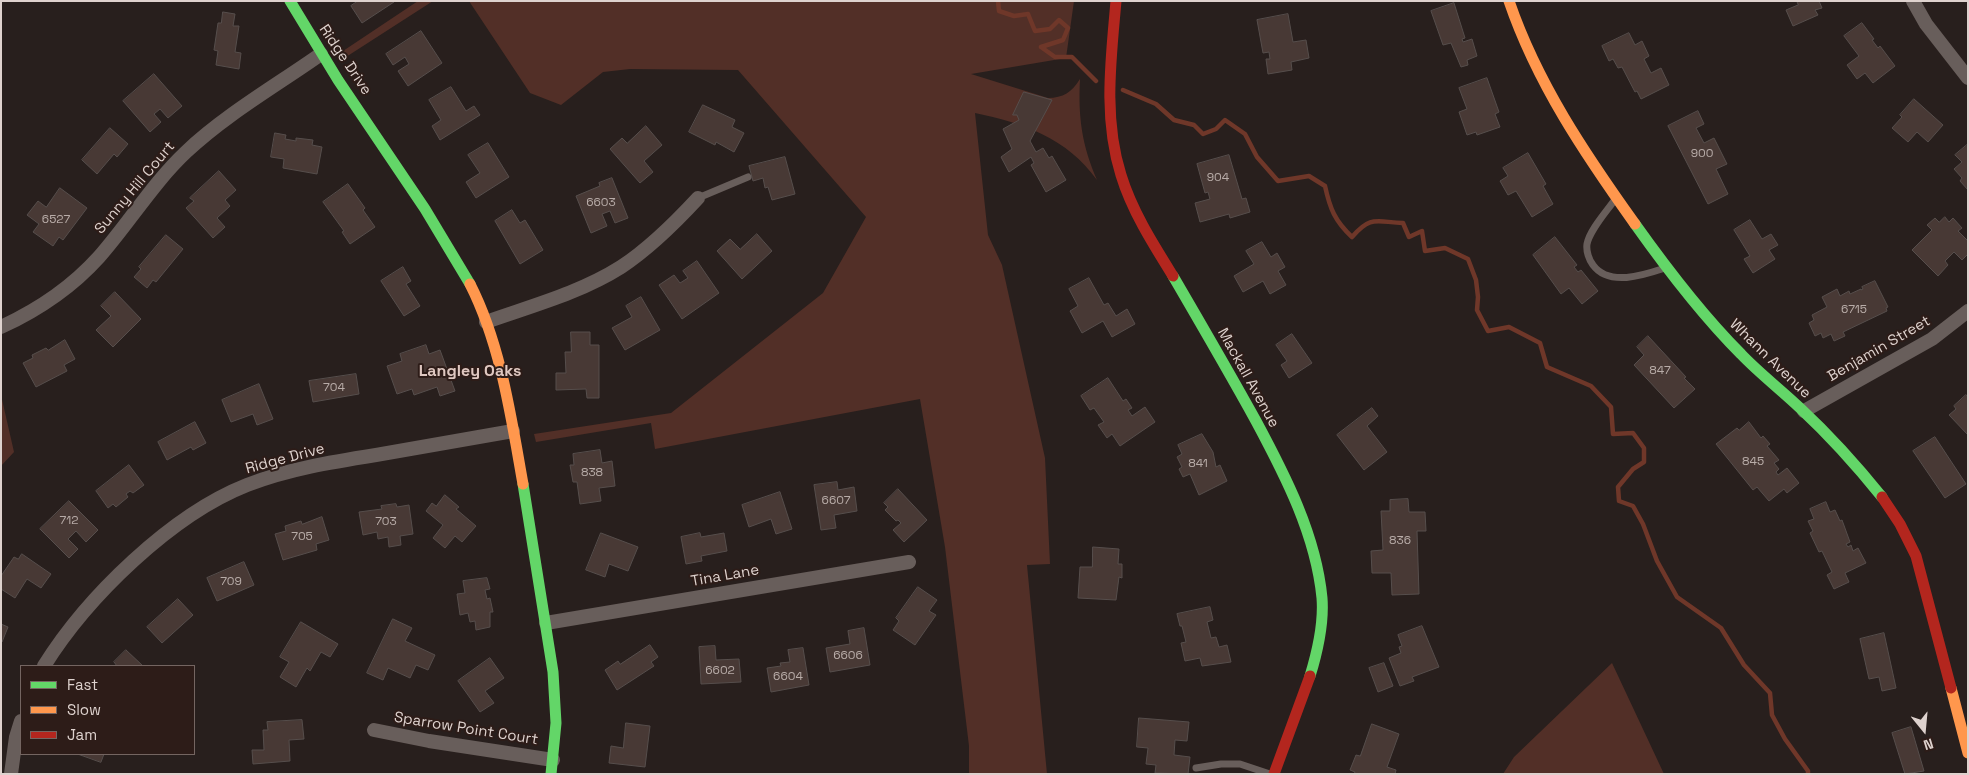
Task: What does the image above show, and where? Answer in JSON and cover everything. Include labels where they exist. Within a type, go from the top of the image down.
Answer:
[{"type":"street","name":"Ridge Drive","points":[[290,1],[321,54],[389,152],[441,235],[472,289],[486,322],[497,357],[514,431],[546,623],[557,702],[557,725],[551,774]]},
{"type":"street","name":"Mackall Avenue","points":[[1116,1],[1110,69],[1110,119],[1114,148],[1121,174],[1151,238],[1235,383],[1288,481],[1301,514],[1317,567],[1322,593],[1322,619],[1313,668],[1274,774]]},
{"type":"street","name":"Whann Avenue","points":[[1509,1],[1528,53],[1559,111],[1666,268],[1712,324],[1761,374],[1804,411],[1866,477],[1893,510],[1905,530],[1922,575],[1968,753]]},
{"type":"street","points":[[1913,1],[1926,24],[1968,78]]},
{"type":"street","name":"Sunny Hill Court","points":[[1,326],[22,317],[49,301],[76,280],[99,256],[163,175],[187,151],[214,128],[321,54]]},
{"type":"street","points":[[486,322],[565,294],[620,267],[671,227],[698,198]]},
{"type":"street","name":"Benjamin Street","points":[[1804,411],[1932,339],[1968,311]]},
{"type":"street","name":"Ridge Drive","points":[[45,665],[58,643],[132,563],[182,522],[215,500],[246,486],[305,468],[514,431]]},
{"type":"street","name":"Tina Lane","points":[[546,623],[909,562]]},
{"type":"street","points":[[10,774],[20,724]]},
{"type":"street","name":"Sparrow Point Court","points":[[374,730],[429,741],[554,760]]},
{"type":"lane","points":[[698,198],[748,177]]},
{"type":"lane","points":[[1617,198],[1597,225],[1587,244],[1589,260],[1598,272],[1617,277],[1637,277],[1666,268]]},
{"type":"lane","points":[[1196,768],[1221,764],[1240,764],[1270,774]]},
{"type":"shaded area","points":[[418,1],[433,1],[346,57],[343,51]]},
{"type":"shaded area","points":[[469,1],[1074,1],[1066,58],[971,74],[1048,98],[1058,97],[1067,93],[1080,79],[1082,131],[1097,180],[1072,153],[1043,134],[1010,122],[975,113],[988,235],[1002,265],[1045,458],[1050,564],[1027,565],[1047,774],[969,774],[969,746],[945,547],[920,399],[655,449],[651,423],[536,442],[534,434],[671,413],[823,293],[866,217],[738,70],[630,69],[603,72],[561,105],[530,93]]},
{"type":"shaded area","points":[[1,395],[14,452],[1,466]]},
{"type":"shaded area","points":[[1612,663],[1664,774],[1503,774],[1514,757]]},
{"type":"building","points":[[358,1],[394,2],[362,23],[351,6]]},
{"type":"building","points":[[1797,1],[1819,1],[1822,8],[1815,10],[1818,15],[1793,26],[1786,10],[1798,5]]},
{"type":"building","points":[[1454,3],[1465,38],[1462,39],[1463,42],[1472,39],[1477,56],[1467,60],[1468,65],[1461,67],[1451,43],[1443,45],[1431,11]]},
{"type":"building","points":[[223,12],[235,14],[233,26],[239,26],[235,52],[241,53],[239,69],[216,65],[218,51],[214,50],[218,23],[221,23]]},
{"type":"building","points":[[1288,14],[1293,42],[1306,40],[1309,58],[1291,62],[1292,70],[1268,74],[1266,59],[1270,59],[1269,52],[1263,53],[1257,20]]},
{"type":"building","points":[[1862,23],[1878,48],[1880,46],[1895,66],[1873,83],[1865,73],[1857,79],[1847,65],[1859,56],[1844,36]]},
{"type":"building","points":[[421,31],[442,63],[408,86],[398,71],[409,64],[405,57],[393,65],[386,54]]},
{"type":"building","points":[[1629,33],[1635,45],[1642,41],[1649,56],[1644,59],[1651,73],[1661,68],[1669,85],[1641,99],[1637,91],[1635,92],[1622,67],[1618,68],[1613,59],[1609,61],[1602,46]]},
{"type":"building","points":[[154,74],[182,106],[168,118],[160,109],[154,114],[161,122],[150,132],[123,101]]},
{"type":"building","points":[[1487,78],[1499,112],[1495,114],[1500,127],[1477,135],[1476,132],[1467,135],[1459,112],[1467,109],[1459,88]]},
{"type":"building","points":[[451,87],[466,111],[474,106],[480,115],[440,140],[432,126],[441,120],[429,100]]},
{"type":"building","points":[[1024,92],[1052,100],[1030,141],[1036,152],[1043,148],[1049,158],[1052,156],[1066,180],[1046,192],[1031,165],[1034,163],[1031,157],[1009,172],[1001,157],[1012,149],[1003,129],[1019,120],[1017,115],[1013,115]]},
{"type":"building","points":[[1914,99],[1943,125],[1928,142],[1917,132],[1908,142],[1892,128]]},
{"type":"building","points":[[703,105],[735,120],[732,127],[744,133],[734,152],[716,142],[715,145],[689,132]]},
{"type":"building","points":[[1698,111],[1704,124],[1696,128],[1704,143],[1714,138],[1727,164],[1716,169],[1728,194],[1708,204],[1668,126]]},
{"type":"building","points":[[646,126],[662,145],[644,161],[653,172],[640,183],[610,149],[622,138],[627,143]]},
{"type":"building","points":[[110,128],[128,144],[117,157],[114,154],[97,174],[82,160]]},
{"type":"building","points":[[275,133],[286,135],[285,139],[296,141],[296,138],[313,140],[312,145],[322,147],[317,174],[283,168],[284,159],[271,157]]},
{"type":"building","points":[[488,143],[509,177],[476,198],[466,182],[480,173],[468,155]]},
{"type":"building","points":[[1967,145],[1968,190],[1960,181],[1962,178],[1954,169],[1962,162],[1955,155]]},
{"type":"building","points":[[1528,153],[1546,184],[1543,186],[1553,204],[1532,217],[1516,191],[1508,195],[1500,181],[1508,176],[1503,168]]},
{"type":"building","points":[[1229,155],[1242,199],[1246,198],[1250,212],[1230,218],[1229,214],[1200,222],[1195,203],[1210,199],[1208,192],[1205,193],[1197,164]]},
{"type":"building","points":[[785,157],[795,194],[772,200],[768,187],[765,188],[763,178],[753,181],[749,166]]},
{"type":"building","points":[[219,171],[236,190],[225,200],[230,206],[217,218],[225,227],[213,238],[186,208],[194,201],[190,198]]},
{"type":"building","points":[[612,178],[628,218],[615,223],[610,211],[602,214],[607,226],[591,233],[576,196],[600,186],[599,183]]},
{"type":"building","points":[[348,184],[365,208],[363,210],[375,227],[350,244],[342,232],[344,231],[323,202]]},
{"type":"building","points":[[60,188],[87,208],[63,240],[59,237],[53,246],[33,232],[39,224],[27,215],[38,201],[46,207]]},
{"type":"building","points":[[512,210],[520,223],[525,220],[543,250],[520,264],[495,221]]},
{"type":"building","points":[[1945,217],[1949,222],[1953,218],[1962,228],[1958,231],[1968,241],[1968,254],[1962,260],[1954,252],[1945,261],[1948,265],[1938,276],[1912,250],[1932,230],[1927,225],[1935,218],[1939,222]]},
{"type":"building","points":[[1750,220],[1762,239],[1771,234],[1778,245],[1769,250],[1775,259],[1753,273],[1744,259],[1750,256],[1734,230]]},
{"type":"building","points":[[757,234],[772,251],[742,279],[717,251],[730,239],[740,249]]},
{"type":"building","points":[[166,235],[183,249],[156,282],[153,280],[147,288],[134,277],[141,269],[139,267]]},
{"type":"building","points":[[1555,237],[1577,265],[1574,267],[1578,272],[1581,270],[1598,291],[1582,304],[1569,288],[1561,294],[1533,255]]},
{"type":"building","points":[[1262,242],[1271,257],[1277,253],[1285,267],[1278,271],[1286,285],[1270,294],[1263,281],[1243,292],[1234,276],[1254,264],[1246,251]]},
{"type":"building","points":[[697,261],[719,293],[682,319],[659,285],[674,275],[680,283],[688,278],[683,271]]},
{"type":"building","points":[[403,267],[411,281],[406,284],[420,306],[404,316],[381,281]]},
{"type":"building","points":[[1089,278],[1104,305],[1108,303],[1116,316],[1127,309],[1135,324],[1112,337],[1103,321],[1082,333],[1070,311],[1078,306],[1069,289]]},
{"type":"building","points":[[1875,281],[1888,307],[1886,308],[1887,311],[1843,332],[1845,336],[1834,341],[1831,334],[1823,338],[1821,333],[1815,336],[1809,323],[1814,320],[1812,315],[1827,307],[1822,297],[1837,289],[1840,296],[1849,291],[1850,294],[1863,289],[1862,287]]},
{"type":"building","points":[[115,292],[141,319],[113,347],[96,330],[111,316],[101,306]]},
{"type":"building","points":[[641,297],[660,330],[625,350],[612,328],[632,317],[626,306]]},
{"type":"building","points":[[571,332],[590,332],[590,345],[599,345],[599,398],[587,398],[586,389],[556,390],[556,373],[566,373],[565,352],[571,352]]},
{"type":"building","points":[[1292,334],[1312,363],[1289,378],[1281,365],[1287,361],[1276,345]]},
{"type":"building","points":[[1648,336],[1695,389],[1674,408],[1634,365],[1644,355],[1637,347]]},
{"type":"building","points":[[65,340],[75,359],[64,365],[67,371],[36,387],[23,363],[33,358],[32,355],[46,348],[48,350]]},
{"type":"building","points":[[426,345],[429,354],[440,350],[455,391],[440,396],[437,387],[414,395],[412,389],[397,394],[387,366],[402,361],[400,354]]},
{"type":"building","points":[[356,374],[359,394],[313,402],[309,381]]},
{"type":"building","points":[[1108,378],[1123,401],[1126,399],[1132,408],[1128,410],[1132,416],[1145,407],[1155,422],[1120,446],[1112,434],[1107,438],[1098,425],[1104,422],[1094,408],[1090,410],[1081,396]]},
{"type":"building","points":[[259,384],[273,419],[257,425],[253,414],[231,422],[222,400]]},
{"type":"building","points":[[1966,395],[1968,396],[1968,435],[1949,415],[1956,409],[1954,406]]},
{"type":"building","points":[[1372,408],[1378,416],[1367,426],[1387,452],[1364,470],[1337,435]]},
{"type":"building","points":[[195,422],[206,443],[193,450],[191,447],[167,460],[158,442]]},
{"type":"building","points":[[1749,422],[1761,438],[1763,436],[1770,444],[1767,446],[1779,460],[1774,463],[1779,469],[1776,472],[1778,475],[1787,468],[1799,483],[1787,493],[1784,489],[1769,501],[1757,487],[1753,490],[1716,444],[1737,428],[1739,430]]},
{"type":"building","points":[[1202,434],[1213,452],[1216,467],[1220,465],[1227,481],[1199,495],[1190,474],[1183,477],[1179,469],[1182,467],[1177,457],[1182,454],[1178,445]]},
{"type":"building","points":[[1935,437],[1966,484],[1945,498],[1913,451]]},
{"type":"building","points":[[600,450],[602,463],[612,461],[615,486],[599,488],[601,501],[580,504],[577,482],[573,482],[570,465],[574,465],[573,454]]},
{"type":"building","points":[[129,465],[144,485],[133,493],[130,491],[126,494],[128,497],[116,507],[113,504],[108,508],[96,491]]},
{"type":"building","points":[[837,482],[838,490],[854,487],[857,511],[834,515],[836,528],[821,530],[814,485]]},
{"type":"building","points":[[898,489],[927,520],[904,542],[893,530],[901,523],[898,520],[896,521],[885,510],[888,507],[884,503]]},
{"type":"building","points":[[780,492],[792,529],[776,534],[771,519],[749,527],[742,505]]},
{"type":"building","points":[[445,495],[459,507],[456,509],[476,526],[462,542],[455,536],[445,548],[433,538],[443,525],[426,511],[432,503],[436,506]]},
{"type":"building","points":[[1408,499],[1409,512],[1425,512],[1426,531],[1417,531],[1419,594],[1392,595],[1391,573],[1372,573],[1371,551],[1383,550],[1381,511],[1390,511],[1390,500]]},
{"type":"building","points":[[69,501],[98,530],[86,542],[76,531],[68,539],[78,549],[69,558],[40,529]]},
{"type":"building","points":[[1826,502],[1830,512],[1835,510],[1840,521],[1842,520],[1850,542],[1846,544],[1848,547],[1851,545],[1853,551],[1858,548],[1866,563],[1845,573],[1849,582],[1834,589],[1827,575],[1832,572],[1822,551],[1819,552],[1810,533],[1813,531],[1808,521],[1814,519],[1810,509]]},
{"type":"building","points":[[396,504],[397,507],[409,505],[413,534],[400,536],[401,545],[389,547],[388,537],[378,539],[377,532],[363,535],[359,512],[382,509],[381,506]]},
{"type":"building","points":[[322,517],[329,540],[316,544],[317,550],[283,560],[275,534],[286,531],[285,526],[301,521],[302,524]]},
{"type":"building","points":[[601,533],[638,547],[628,571],[609,564],[605,577],[586,570]]},
{"type":"building","points":[[700,533],[701,537],[724,533],[727,551],[701,556],[702,561],[686,564],[681,537]]},
{"type":"building","points":[[1093,547],[1119,549],[1118,564],[1122,564],[1122,578],[1119,577],[1116,600],[1078,598],[1080,567],[1092,567]]},
{"type":"building","points":[[22,554],[51,574],[41,588],[27,579],[15,598],[1,589],[1,576],[14,557],[18,559]]},
{"type":"building","points":[[244,562],[254,585],[217,601],[207,578]]},
{"type":"building","points":[[487,578],[490,589],[485,590],[487,599],[490,598],[493,612],[490,612],[490,627],[476,630],[475,621],[470,622],[468,613],[460,615],[457,594],[465,593],[463,581]]},
{"type":"building","points":[[918,587],[937,600],[929,611],[936,615],[915,645],[893,630],[899,621],[896,618]]},
{"type":"building","points":[[178,599],[193,615],[162,643],[147,627]]},
{"type":"building","points":[[1210,607],[1213,620],[1207,622],[1211,638],[1216,637],[1219,647],[1227,645],[1231,662],[1202,666],[1200,658],[1185,661],[1181,643],[1186,642],[1177,614]]},
{"type":"building","points":[[393,619],[412,628],[405,641],[435,655],[428,670],[416,665],[410,678],[388,668],[383,680],[367,673]]},
{"type":"building","points":[[301,622],[338,644],[330,657],[321,652],[310,671],[307,668],[296,687],[280,677],[289,662],[280,657]]},
{"type":"building","points":[[1,624],[8,627],[2,642],[1,641]]},
{"type":"building","points":[[1422,626],[1439,667],[1412,677],[1414,681],[1400,686],[1389,658],[1401,653],[1399,647],[1402,646],[1398,635]]},
{"type":"building","points":[[864,628],[870,665],[830,672],[826,648],[850,644],[848,631]]},
{"type":"building","points":[[1884,633],[1896,688],[1882,691],[1879,677],[1869,679],[1860,639]]},
{"type":"building","points":[[650,645],[658,657],[651,662],[654,666],[617,690],[605,670],[618,661],[620,664]]},
{"type":"building","points":[[715,646],[716,660],[739,659],[741,682],[701,684],[699,647]]},
{"type":"building","points":[[803,648],[809,685],[771,692],[767,668],[781,666],[780,663],[790,662],[788,650]]},
{"type":"building","points":[[126,650],[142,665],[116,665],[114,662]]},
{"type":"building","points":[[490,658],[504,678],[485,691],[494,703],[480,712],[458,681]]},
{"type":"building","points":[[1384,663],[1393,686],[1378,692],[1369,668]]},
{"type":"building","points":[[1139,718],[1189,722],[1187,741],[1175,740],[1174,755],[1190,757],[1188,774],[1155,773],[1156,765],[1146,764],[1148,748],[1137,747]]},
{"type":"building","points":[[302,720],[304,739],[289,740],[290,761],[253,764],[252,750],[264,750],[263,730],[268,730],[267,722]]},
{"type":"building","points":[[626,723],[650,726],[645,767],[609,763],[611,746],[623,748]]},
{"type":"building","points":[[1372,724],[1399,734],[1387,767],[1396,770],[1395,774],[1354,774],[1355,772],[1350,770],[1356,755],[1360,756]]},
{"type":"building","points":[[1911,727],[1924,771],[1905,774],[1892,733]]},
{"type":"building","points":[[81,755],[104,755],[101,762]]},
{"type":"waterway","points":[[998,1],[999,11],[1014,16],[1028,14],[1035,31],[1050,29],[1059,20],[1068,28],[1063,40],[1041,47],[1055,57],[1072,57],[1096,81]]},
{"type":"waterway","points":[[1123,90],[1156,104],[1174,120],[1194,125],[1203,134],[1216,129],[1225,120],[1245,134],[1257,157],[1278,181],[1309,176],[1325,186],[1334,214],[1341,226],[1352,237],[1364,225],[1374,221],[1403,223],[1409,237],[1422,231],[1425,251],[1445,248],[1468,259],[1476,280],[1477,310],[1488,331],[1509,327],[1540,343],[1547,367],[1591,386],[1611,407],[1613,434],[1633,433],[1644,448],[1644,462],[1633,469],[1618,487],[1619,501],[1633,506],[1643,524],[1657,561],[1677,597],[1721,628],[1744,665],[1770,693],[1772,715],[1785,739],[1808,771],[1808,774]]},
{"type":"traffic: fast","points":[[290,1],[338,80],[425,209],[470,284]]},
{"type":"traffic: fast","points":[[1635,224],[1698,307],[1726,339],[1822,429],[1882,497]]},
{"type":"traffic: fast","points":[[1173,276],[1236,384],[1267,442],[1298,506],[1306,529],[1319,575],[1322,598],[1320,637],[1310,676]]},
{"type":"traffic: fast","points":[[523,484],[553,672],[556,723],[551,774]]},
{"type":"traffic: slow","points":[[1509,1],[1533,61],[1548,89],[1598,171],[1635,224]]},
{"type":"traffic: slow","points":[[470,284],[490,332],[504,382],[523,484]]},
{"type":"traffic: slow","points":[[1951,688],[1968,753]]},
{"type":"traffic: jam","points":[[1116,1],[1110,88],[1110,110],[1115,154],[1121,175],[1137,214],[1173,276]]},
{"type":"traffic: jam","points":[[1882,497],[1900,524],[1916,556],[1951,688]]},
{"type":"traffic: jam","points":[[1274,774],[1310,676]]},
{"type":"district","name":"Langley Oaks","points":[[470,372]]}]
